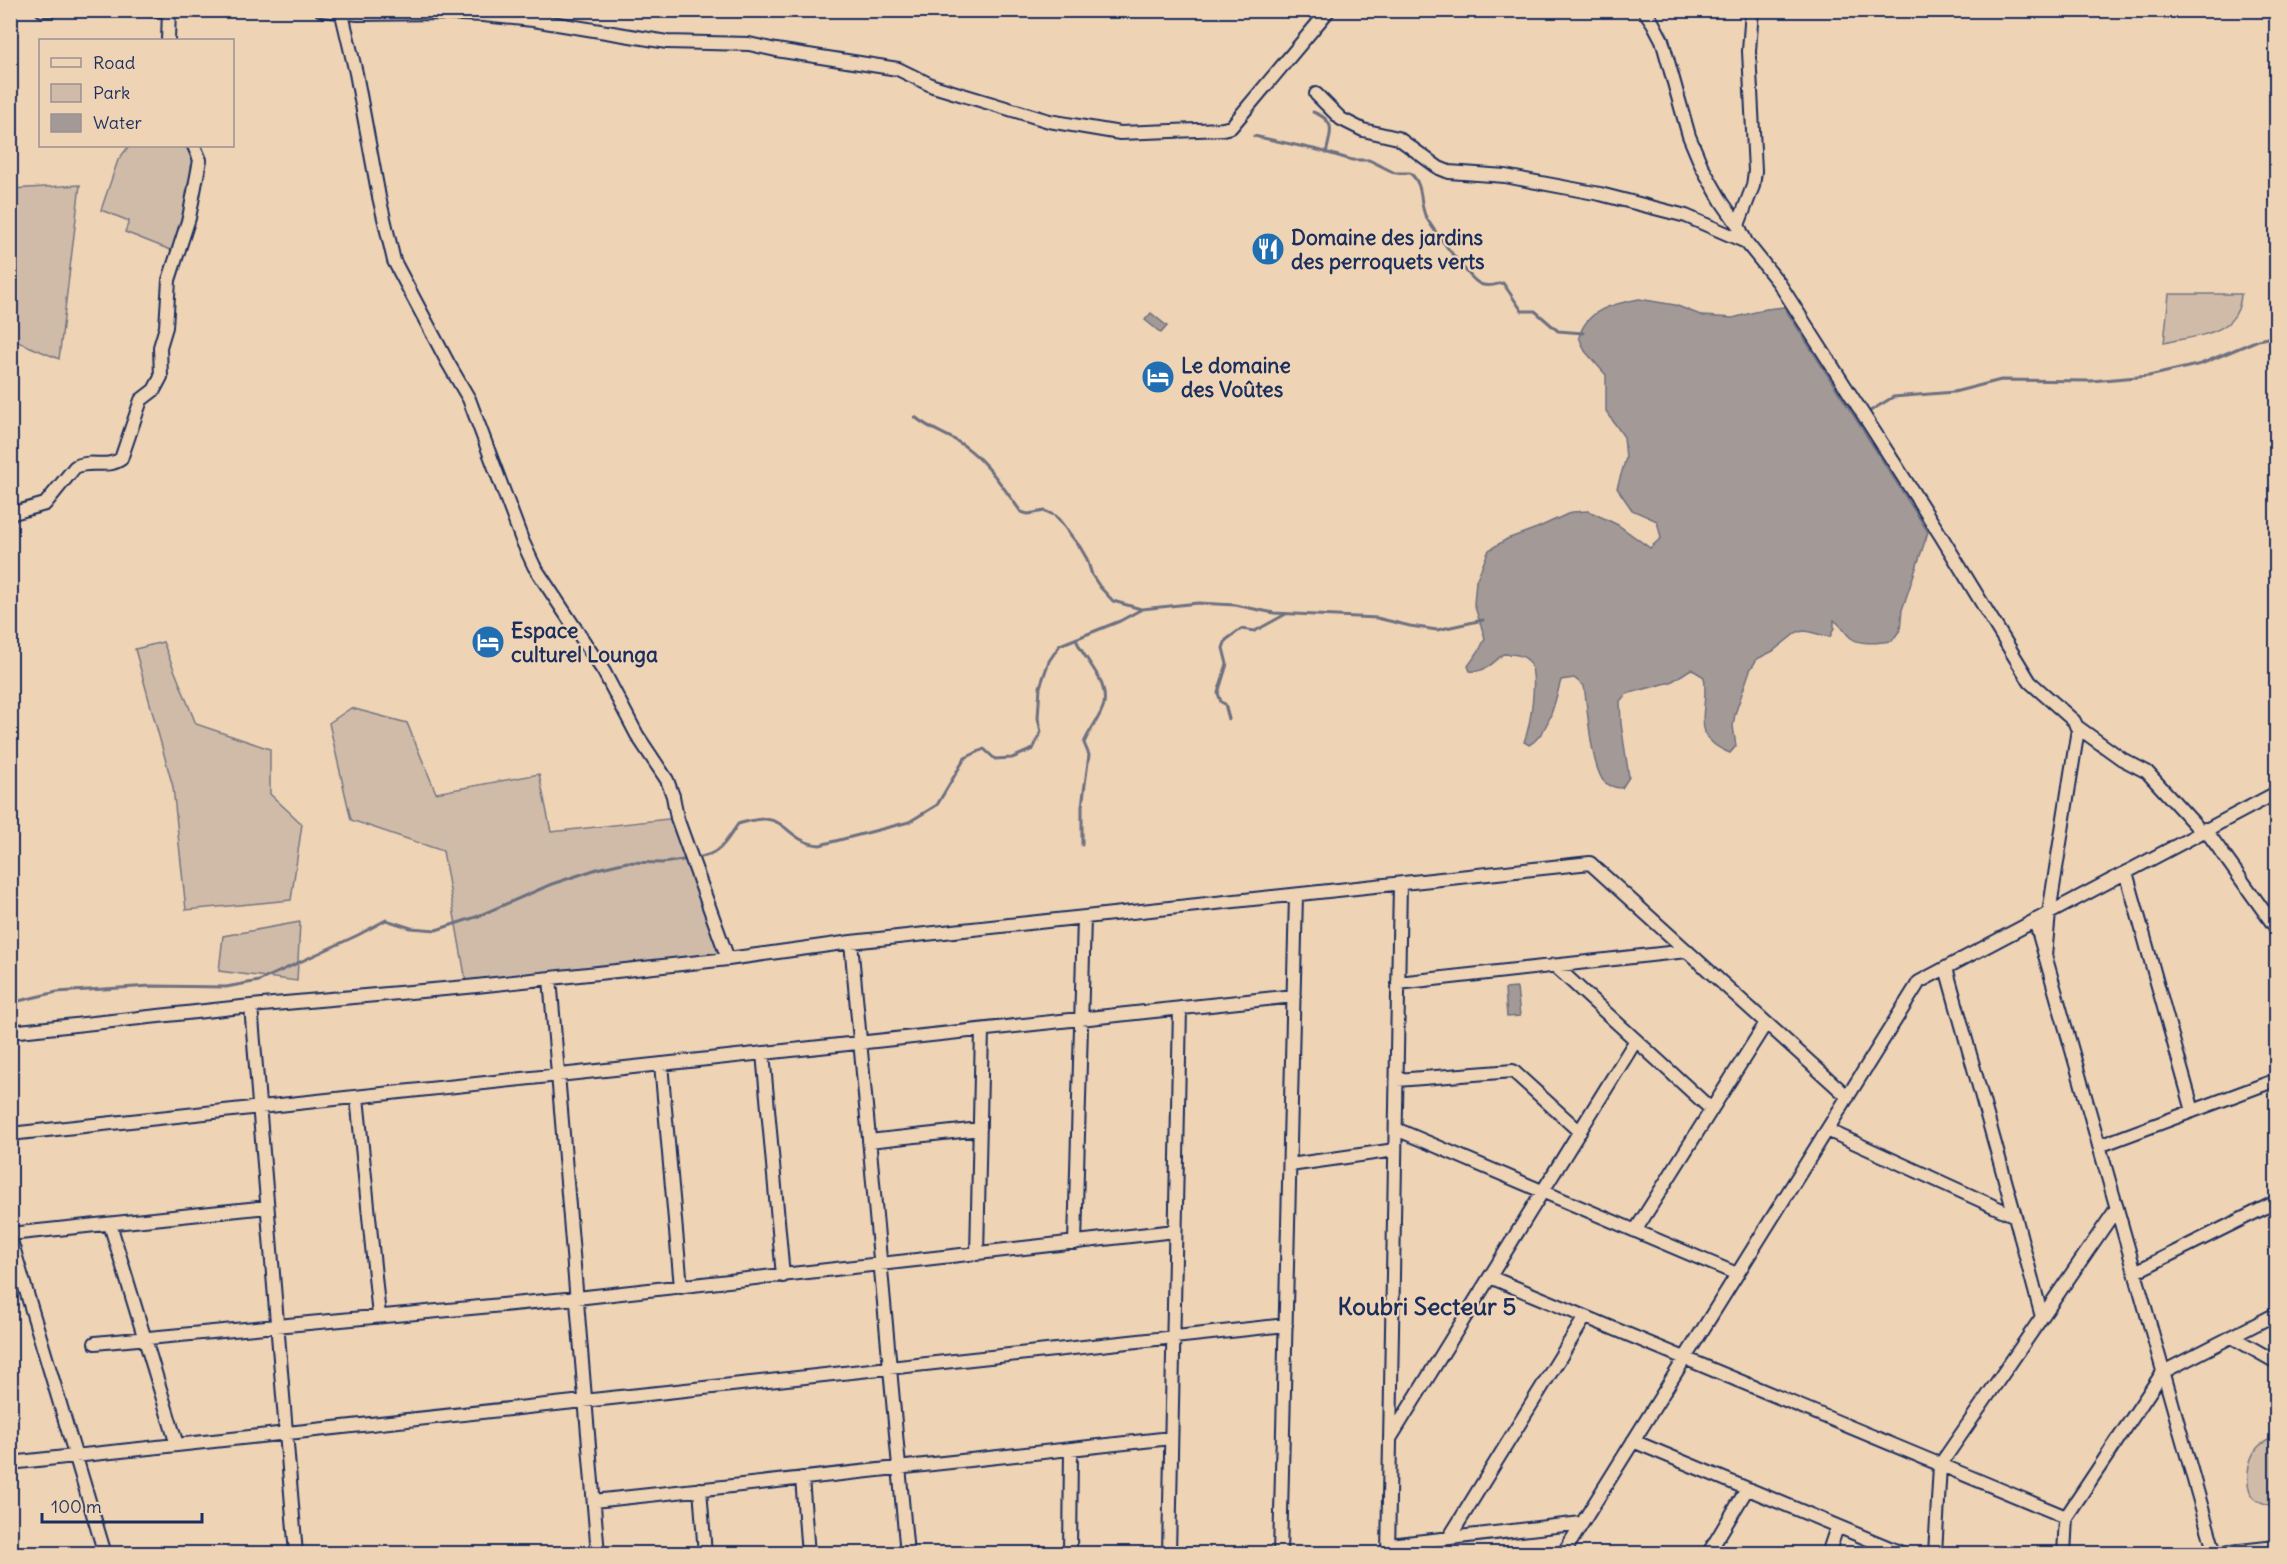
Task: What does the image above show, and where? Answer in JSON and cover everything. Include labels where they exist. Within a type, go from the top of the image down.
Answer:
[{"type":"street","points":[[42,10],[51,10]]},
{"type":"street","points":[[150,10],[224,10]]},
{"type":"street","points":[[321,10],[483,15],[533,20],[667,42],[749,44],[898,69],[933,86],[1049,121],[1120,133],[1231,127],[1329,10]]},
{"type":"street","points":[[1644,10],[1662,40],[1689,136],[1702,167],[1722,202],[1738,225],[1746,242],[1791,303],[1941,536],[2030,682],[2076,726],[2122,759],[2147,772],[2203,830],[2277,928]]},
{"type":"street","points":[[1738,225],[1753,186],[1755,171],[1749,51],[1752,10]]},
{"type":"street","points":[[168,11],[168,39]]},
{"type":"street","points":[[342,12],[356,73],[381,208],[394,261],[469,399],[534,566],[604,672],[637,735],[667,780],[677,818],[728,959]]},
{"type":"street","points":[[1316,94],[1341,119],[1363,130],[1398,138],[1439,168],[1449,172],[1505,176],[1600,194],[1686,216],[1746,242]]},
{"type":"street","points":[[10,514],[45,504],[75,467],[82,464],[114,464],[121,459],[141,400],[154,390],[161,377],[160,347],[166,327],[169,280],[189,218],[200,160],[194,147]]},
{"type":"street","points":[[2046,956],[2049,913],[2078,729],[2076,726]]},
{"type":"street","points":[[1563,1554],[1919,982],[2203,830],[2277,793]]},
{"type":"street","points":[[10,1032],[250,1006],[550,978],[728,959],[851,942],[1590,864],[1848,1097]]},
{"type":"street","points":[[2126,872],[2193,1111]]},
{"type":"street","points":[[1400,884],[1388,1550],[1449,1538],[1582,1523]]},
{"type":"street","points":[[1280,1554],[1296,895]]},
{"type":"street","points":[[1075,1243],[1084,918]]},
{"type":"street","points":[[2035,920],[2214,1553],[2277,1547]]},
{"type":"street","points":[[851,942],[907,1554]]},
{"type":"street","points":[[1398,983],[1687,951]]},
{"type":"street","points":[[1554,965],[1712,1110]]},
{"type":"street","points":[[1946,968],[2042,1317]]},
{"type":"street","points":[[550,978],[598,1554]]},
{"type":"street","points":[[10,1134],[1294,996]]},
{"type":"street","points":[[250,1006],[296,1554]]},
{"type":"street","points":[[1169,1554],[1180,1008]]},
{"type":"street","points":[[1635,1231],[1766,1023]]},
{"type":"street","points":[[977,1254],[982,1030]]},
{"type":"street","points":[[1390,1438],[1636,1040]]},
{"type":"street","points":[[763,1053],[783,1276]]},
{"type":"street","points":[[661,1064],[681,1287]]},
{"type":"street","points":[[1396,1080],[1513,1071],[1580,1132]]},
{"type":"street","points":[[2099,1146],[2277,1080]]},
{"type":"street","points":[[357,1097],[379,1316]]},
{"type":"street","points":[[869,1141],[980,1128]]},
{"type":"street","points":[[1396,1129],[1737,1274]]},
{"type":"street","points":[[1827,1130],[2015,1216]]},
{"type":"street","points":[[1290,1166],[1395,1150]]},
{"type":"street","points":[[2135,1272],[2277,1202]]},
{"type":"street","points":[[105,1554],[10,1235],[267,1207]]},
{"type":"street","points":[[1935,1554],[1940,1465],[2117,1208]]},
{"type":"street","points":[[110,1224],[177,1445]]},
{"type":"street","points":[[95,1343],[577,1298],[880,1266],[1175,1231]]},
{"type":"street","points":[[1490,1277],[2066,1517]]},
{"type":"street","points":[[2064,1554],[2066,1517],[2163,1372],[2277,1314]]},
{"type":"street","points":[[1449,1538],[1585,1317]]},
{"type":"street","points":[[10,1463],[1286,1325]]},
{"type":"street","points":[[2232,1337],[2277,1362]]},
{"type":"street","points":[[594,1501],[1171,1438]]},
{"type":"street","points":[[1633,1441],[1904,1554]]},
{"type":"street","points":[[1070,1554],[1071,1449]]},
{"type":"street","points":[[802,1479],[808,1554]]},
{"type":"street","points":[[700,1490],[705,1554]]},
{"type":"street","points":[[1708,1554],[1747,1490]]},
{"type":"street","points":[[1828,1554],[1837,1527]]},
{"type":"green space","points":[[128,147],[194,147],[200,160],[178,253],[125,232],[129,221],[101,210],[118,160]]},
{"type":"green space","points":[[80,185],[59,359],[11,339],[11,189]]},
{"type":"green space","points":[[2169,294],[2241,294],[2233,318],[2224,326],[2202,335],[2164,343]]},
{"type":"green space","points":[[163,642],[196,724],[270,749],[270,794],[302,824],[291,900],[186,910],[173,787],[135,649]]},
{"type":"green space","points":[[351,708],[407,723],[436,793],[539,774],[551,832],[677,818],[728,959],[467,987],[443,851],[351,820],[329,723]]},
{"type":"green space","points":[[300,922],[297,981],[219,971],[223,936]]},
{"type":"green space","points":[[2276,1432],[2276,1522],[2271,1506],[2252,1495],[2249,1489],[2248,1474],[2254,1452]]},
{"type":"water","points":[[1639,299],[1675,305],[1703,316],[1733,318],[1766,309],[1784,307],[1928,532],[1902,610],[1900,630],[1892,641],[1860,642],[1849,636],[1834,620],[1834,628],[1830,637],[1806,631],[1797,632],[1773,651],[1757,659],[1750,670],[1735,714],[1733,726],[1736,746],[1730,753],[1709,739],[1704,730],[1704,677],[1691,669],[1671,682],[1626,694],[1620,701],[1629,777],[1622,788],[1606,783],[1598,770],[1592,747],[1584,686],[1574,678],[1561,680],[1554,707],[1546,725],[1542,733],[1529,745],[1524,742],[1531,714],[1533,678],[1527,659],[1514,654],[1503,654],[1488,667],[1480,670],[1470,671],[1468,666],[1485,638],[1474,604],[1476,581],[1489,550],[1507,539],[1572,512],[1589,511],[1618,525],[1650,548],[1661,538],[1657,521],[1632,510],[1617,488],[1626,458],[1624,437],[1606,411],[1606,375],[1585,351],[1579,337],[1588,320],[1602,309]]},
{"type":"water","points":[[1151,313],[1167,326],[1161,333],[1145,320]]},
{"type":"water","points":[[1517,988],[1520,1016],[1507,1017],[1505,989]]},
{"type":"waterway","points":[[1313,112],[1321,115],[1329,123],[1330,133],[1326,153]]},
{"type":"waterway","points":[[1254,136],[1352,160],[1369,160],[1395,173],[1410,173],[1417,183],[1428,221],[1472,278],[1483,285],[1503,283],[1522,311],[1535,311],[1558,331],[1583,333]]},
{"type":"waterway","points":[[1867,413],[1893,397],[1954,392],[2001,380],[2091,381],[2149,376],[2201,364],[2258,340],[2276,336]]},
{"type":"waterway","points":[[915,417],[975,454],[992,472],[1021,512],[1028,514],[1045,511],[1056,516],[1080,547],[1100,587],[1113,601],[1141,609]]},
{"type":"waterway","points":[[696,858],[717,851],[738,824],[755,820],[773,821],[803,840],[820,845],[909,822],[937,805],[965,758],[984,749],[995,759],[1012,758],[1033,749],[1041,732],[1038,718],[1040,687],[1049,661],[1060,645],[1120,621],[1142,609],[1198,603],[1235,605],[1274,613],[1377,618],[1437,630],[1483,620]]},
{"type":"waterway","points":[[1229,719],[1225,704],[1221,702],[1218,693],[1227,664],[1223,648],[1226,640],[1241,629],[1255,631],[1286,614]]},
{"type":"waterway","points":[[1076,639],[1099,678],[1104,695],[1102,709],[1084,743],[1089,755],[1082,806],[1082,845]]},
{"type":"waterway","points":[[10,1003],[57,992],[151,986],[226,987],[259,981],[386,920],[411,928],[436,930],[476,917],[552,884],[597,869],[627,862],[662,863],[690,859]]},
{"type":"place","name":"Domaine des jardins des perroquets verts","points":[[1268,249]]},
{"type":"place","name":"Le domaine des Voûtes","points":[[1158,377]]},
{"type":"place","name":"Espace culturel Lounga","points":[[488,642]]},
{"type":"district","name":"Koubri Secteur 5","points":[[1427,1306]]}]
